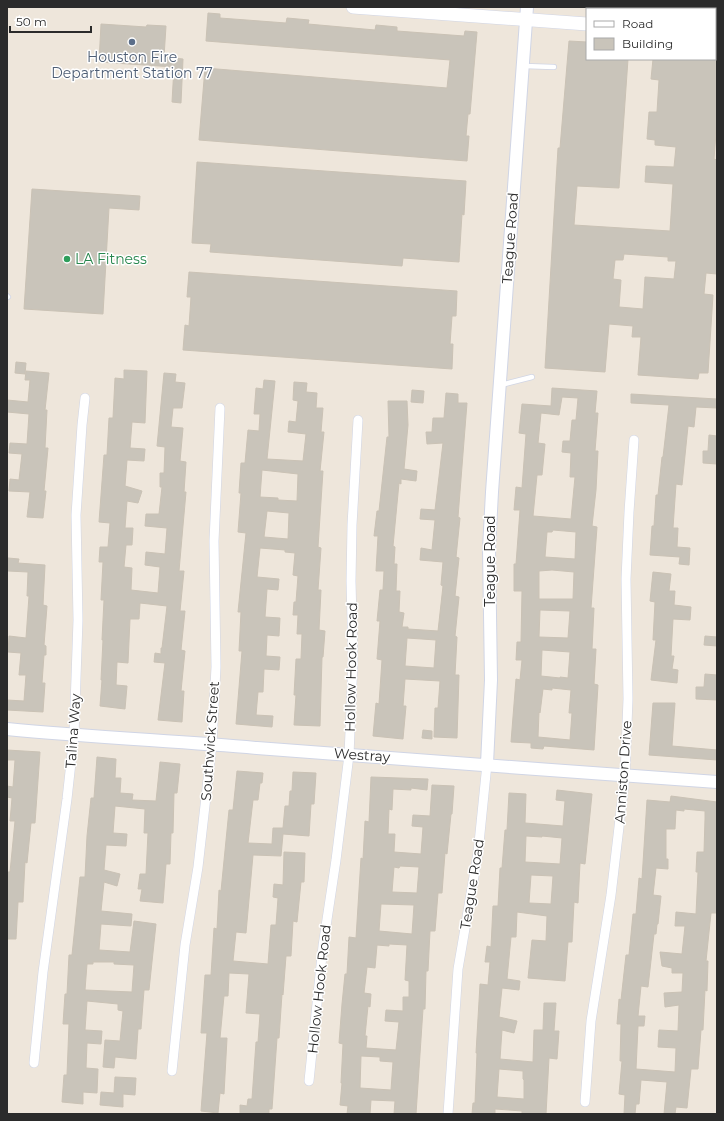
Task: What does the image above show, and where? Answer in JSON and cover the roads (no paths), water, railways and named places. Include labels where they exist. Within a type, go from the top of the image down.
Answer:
[{"type":"main road","points":[[353,7],[526,13],[586,24]]},
{"type":"main road","points":[[687,7],[702,8]]},
{"type":"street","name":"Teague Road","points":[[448,1114],[458,969],[478,853],[487,764],[491,680],[489,549],[526,13]]},
{"type":"street","name":"Talina Way","points":[[34,1062],[43,972],[67,799],[74,735],[78,620],[76,515],[85,398]]},
{"type":"street","name":"Southwick Street","points":[[172,1071],[184,952],[191,902],[198,867],[212,744],[216,667],[214,541],[220,408]]},
{"type":"street","name":"Hollow Hook Road","points":[[309,1081],[323,946],[336,860],[349,755],[353,661],[351,581],[352,525],[358,420]]},
{"type":"street","name":"Anniston Drive","points":[[585,1102],[591,1022],[611,895],[625,776],[628,699],[627,572],[634,440]]},
{"type":"street","name":"Westray","points":[[7,729],[717,782]]},
{"type":"lane","points":[[522,66],[554,67]]},
{"type":"lane","points":[[500,385],[532,376]]},
{"type":"place","name":"Houston Fire Department Station 77","points":[[132,42]]},
{"type":"place","name":"LA Fitness","points":[[67,259]]}]
